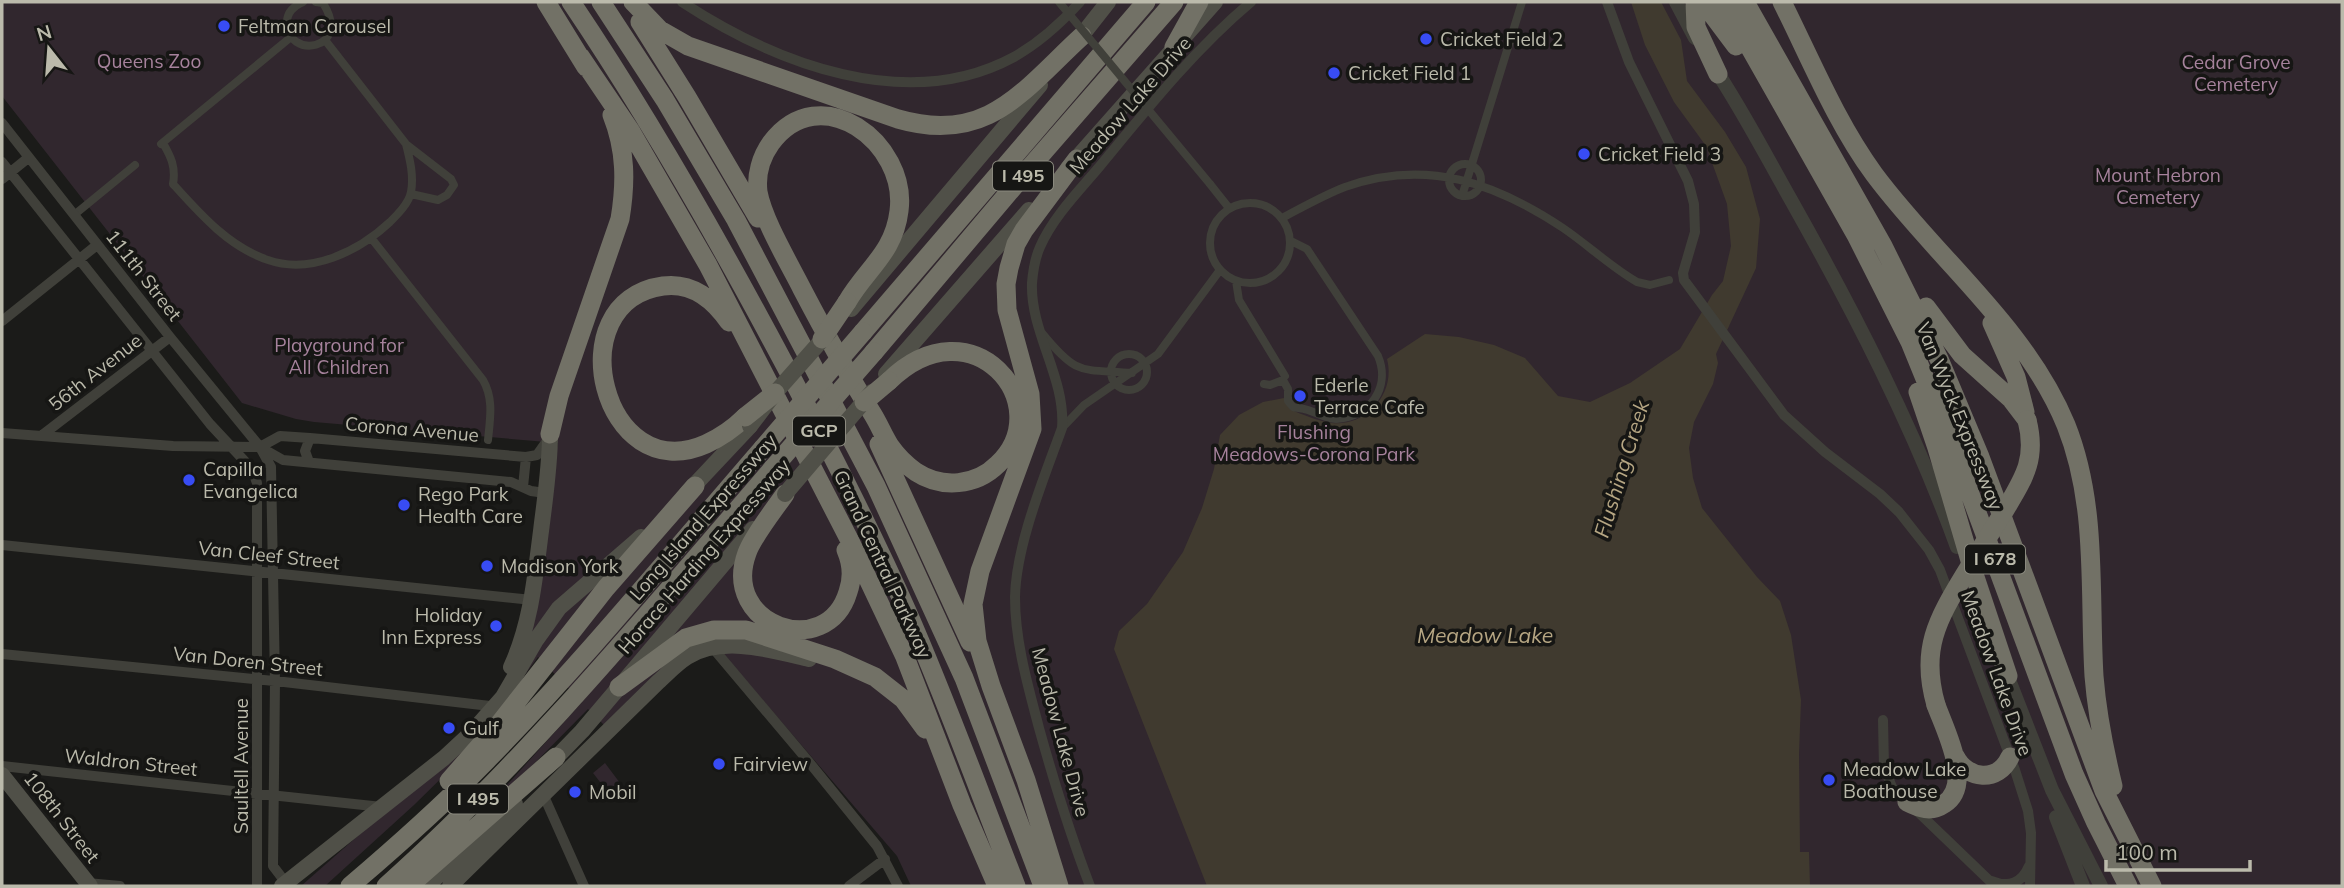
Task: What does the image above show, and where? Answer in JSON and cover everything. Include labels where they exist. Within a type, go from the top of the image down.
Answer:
[{"type":"highway","points":[[546,2],[630,130],[684,222],[759,362],[850,541],[905,657],[962,805],[997,886]]},
{"type":"highway","name":"Grand Central Parkway","points":[[571,2],[646,117],[704,215],[847,485],[931,667],[1016,886]]},
{"type":"highway","name":"Grand Central Parkway","points":[[601,2],[665,100],[727,205],[880,494],[960,670],[1043,886]]},
{"type":"highway","points":[[626,2],[687,97],[761,223],[785,256]]},
{"type":"highway","points":[[633,2],[660,30],[688,46],[898,119],[934,126],[964,124],[1006,106],[1082,36]]},
{"type":"highway","points":[[1016,153],[1058,88],[1131,2]]},
{"type":"highway","name":"Long Island Expressway","points":[[350,886],[463,785],[560,683],[1146,2]]},
{"type":"highway","name":"Long Island Expressway","points":[[386,886],[467,810],[541,734],[1174,2]]},
{"type":"highway","points":[[1174,47],[1199,2]]},
{"type":"highway","points":[[1695,2],[1696,27],[1718,74]]},
{"type":"highway","points":[[1703,2],[1799,134]]},
{"type":"highway","name":"Van Wyck Expressway","points":[[1724,2],[1799,134],[1917,311],[1950,382],[2104,791],[2152,886]]},
{"type":"highway","name":"Van Wyck Expressway","points":[[1745,2],[1864,230],[1888,295],[1926,378],[2074,774],[2101,835],[2128,886]]},
{"type":"highway","points":[[1782,2],[1846,130],[1864,160],[2009,330],[2034,365],[2060,412],[2077,457],[2089,519],[2094,674],[2098,714],[2126,837]]},
{"type":"highway","points":[[550,434],[559,396],[614,239],[624,189],[624,159],[616,125],[580,56]]},
{"type":"highway","points":[[822,339],[849,306],[889,245],[897,225],[900,202],[897,180],[889,160],[876,141],[859,127],[832,117],[803,120],[785,129],[767,150],[759,169],[759,196],[785,256],[852,382],[991,686],[1026,779],[1059,886]]},
{"type":"highway","points":[[991,686],[975,632],[974,596],[980,572],[1028,444],[1032,421],[1030,394],[1007,310],[1007,276],[1020,237],[1077,159]]},
{"type":"highway","points":[[1864,230],[1953,345],[2011,399],[2027,420]]},
{"type":"highway","points":[[1864,230],[1929,424],[1974,575],[2008,676]]},
{"type":"highway","points":[[1907,802],[1918,808],[1932,809],[1950,799],[1956,786],[1955,756],[1936,705],[1929,676],[1933,636],[1944,608],[2024,478],[2031,453],[2020,390],[2007,353],[1988,317],[1960,275]]},
{"type":"highway","points":[[669,285],[688,287],[718,306],[751,365],[776,398],[747,422],[718,438],[688,450],[660,449],[643,442],[628,431],[609,399],[602,371],[607,330],[624,304],[650,289],[669,285]]},
{"type":"highway","points":[[852,382],[895,452],[910,468],[926,478],[952,484],[969,481],[991,470],[1009,451],[1018,429],[1017,405],[1003,376],[983,359],[957,351],[930,354],[905,367],[887,377],[864,402]]},
{"type":"highway","points":[[785,494],[750,546],[743,569],[744,587],[751,604],[770,623],[789,629],[808,629],[826,622],[839,610],[847,596],[851,579],[848,555],[816,478]]},
{"type":"highway","points":[[411,832],[452,777],[499,724],[606,588],[695,486]]},
{"type":"highway","points":[[619,687],[677,643],[704,631],[746,630],[835,659],[875,677],[895,691],[915,713],[962,805]]},
{"type":"highway","points":[[1955,756],[1967,772],[1981,775],[1998,772],[2010,757]]},
{"type":"highway","points":[[409,886],[556,757]]},
{"type":"main road","points":[[849,306],[1082,36],[1108,2]]},
{"type":"main road","points":[[887,377],[1040,198],[1214,2]]},
{"type":"main road","points":[[776,398],[822,339]]},
{"type":"main road","name":"Horace Harding Expressway","points":[[428,886],[524,796],[864,402]]},
{"type":"main road","points":[[284,885],[458,746],[482,722],[503,697],[536,640],[559,608],[695,486],[747,422]]},
{"type":"main road","points":[[482,722],[516,654],[532,600],[550,434]]},
{"type":"main road","points":[[450,886],[685,658],[712,648],[733,646],[773,651],[875,677]]},
{"type":"main road","name":"108th Street","points":[[2,775],[89,885]]},
{"type":"street","points":[[298,3],[287,19],[287,30],[291,37],[309,46],[318,45],[331,32],[331,16],[321,2]]},
{"type":"street","points":[[681,2],[745,39],[807,64],[863,78],[917,81],[962,76],[1002,62],[1035,43],[1080,2]]},
{"type":"street","points":[[1059,2],[1229,208]]},
{"type":"street","name":"Meadow Lake Drive","points":[[1090,886],[1072,840],[1048,760],[1023,667],[1017,625],[1015,596],[1020,555],[1062,428],[1060,397],[1034,303],[1033,277],[1040,247],[1050,229],[1114,148],[1199,50],[1251,2]]},
{"type":"street","points":[[1462,196],[1522,2]]},
{"type":"street","name":"Meadow Lake Drive","points":[[1607,2],[1629,62],[1688,181],[1695,204],[1695,232],[1683,273],[1684,280],[1783,415],[1890,503],[1912,527],[1940,570],[2010,757],[2030,822],[2030,886]]},
{"type":"street","points":[[1676,2],[1848,303],[1892,392],[1935,488],[2041,765],[2101,886]]},
{"type":"street","points":[[291,37],[161,144],[173,162],[176,172],[173,184],[221,232],[245,251],[271,262],[299,264],[347,253],[372,239],[399,213],[411,194],[411,163],[406,144]]},
{"type":"street","points":[[325,40],[406,144],[451,179],[454,186],[447,195],[438,200],[411,194]]},
{"type":"street","name":"111th Street","points":[[2,123],[260,447]]},
{"type":"street","points":[[6,175],[29,158]]},
{"type":"street","points":[[2,162],[6,175],[79,259],[229,446]]},
{"type":"street","points":[[1471,165],[1479,172],[1481,184],[1473,194],[1462,196],[1451,187],[1450,177],[1458,167],[1471,165]]},
{"type":"street","points":[[74,215],[135,166]]},
{"type":"street","points":[[1282,218],[1345,188],[1370,180],[1400,176],[1450,177],[1481,184],[1537,211],[1637,282],[1650,285],[1669,280]]},
{"type":"street","points":[[1240,203],[1264,204],[1274,209],[1282,218],[1291,241],[1290,253],[1277,274],[1255,283],[1236,281],[1220,270],[1213,259],[1210,236],[1220,215],[1229,208],[1240,203]]},
{"type":"street","points":[[372,239],[483,380],[491,402],[488,440]]},
{"type":"street","points":[[1264,384],[1270,385],[1283,380],[1288,389],[1288,401],[1293,407],[1338,419],[1348,418],[1367,408],[1382,386],[1382,369],[1378,356],[1307,249],[1291,241]]},
{"type":"street","points":[[2,321],[97,245]]},
{"type":"street","points":[[1062,428],[1084,405],[1158,354],[1220,270]]},
{"type":"street","points":[[1236,281],[1239,300],[1285,376]]},
{"type":"street","points":[[1042,333],[1061,356],[1076,367],[1092,372],[1132,373]]},
{"type":"street","name":"56th Avenue","points":[[41,436],[170,337]]},
{"type":"street","points":[[1124,355],[1136,355],[1145,363],[1147,376],[1140,387],[1125,390],[1115,384],[1111,371],[1114,362],[1124,355]]},
{"type":"street","name":"Corona Avenue","points":[[2,433],[173,446],[260,447],[283,460],[511,482],[545,493]]},
{"type":"street","points":[[523,487],[526,457],[537,455],[550,434]]},
{"type":"street","name":"Corona Avenue","points":[[260,447],[280,436],[526,457]]},
{"type":"street","points":[[309,462],[304,451],[310,438]]},
{"type":"street","name":"Saultell Avenue","points":[[229,446],[251,469],[257,482],[257,886]]},
{"type":"street","name":"Saultell Avenue","points":[[260,447],[271,467],[275,681],[273,866]]},
{"type":"street","name":"Van Cleef Street","points":[[2,545],[532,600]]},
{"type":"street","points":[[712,648],[810,762],[885,859],[898,886]]},
{"type":"street","name":"Van Doren Street","points":[[2,654],[259,679],[490,706]]},
{"type":"street","points":[[1883,720],[1885,773],[1892,787],[1907,802],[1991,882],[2013,884],[2023,878],[2031,861]]},
{"type":"street","points":[[2041,765],[2057,822],[2083,886]]},
{"type":"street","name":"Waldron Street","points":[[2,766],[382,807]]},
{"type":"street","points":[[544,794],[584,886]]},
{"type":"street","points":[[849,886],[885,859]]},
{"type":"street","points":[[258,862],[273,866],[284,885]]},
{"type":"street","points":[[89,885],[120,886]]},
{"type":"green space","name":"Flushing Meadows-Corona Park","points":[[2,2],[2342,2],[2342,886],[911,886],[897,856],[716,646],[658,682],[609,730],[588,709],[489,805],[582,702],[538,657],[468,752],[414,805],[325,886],[301,886],[494,716],[524,642],[558,443],[314,422],[242,403],[2,96]]},
{"type":"green space","points":[[605,763],[626,791],[614,800],[593,773]]},
{"type":"water","name":"Meadow Lake","points":[[1631,2],[1661,2],[1681,40],[1687,81],[1725,132],[1746,167],[1760,219],[1756,268],[1716,354],[1718,363],[1713,384],[1694,422],[1689,448],[1693,478],[1702,508],[1757,577],[1780,601],[1791,635],[1801,700],[1800,852],[1809,852],[1810,886],[1207,886],[1114,649],[1119,631],[1147,604],[1183,552],[1202,508],[1214,469],[1220,435],[1239,415],[1263,402],[1284,398],[1290,409],[1317,419],[1345,423],[1357,419],[1376,405],[1383,395],[1389,372],[1387,359],[1425,334],[1459,337],[1494,345],[1525,358],[1558,396],[1590,402],[1630,383],[1680,349],[1723,281],[1731,246],[1727,204],[1706,146],[1674,102],[1645,45]]},
{"type":"place","name":"Feltman Carousel","points":[[224,26]]},
{"type":"place","name":"Cricket Field 2","points":[[1426,39]]},
{"type":"place","name":"Cricket Field 1","points":[[1334,73]]},
{"type":"place","name":"Cricket Field 3","points":[[1584,154]]},
{"type":"place","name":"Ederle Terrace Cafe","points":[[1300,396]]},
{"type":"place","name":"Capilla Evangelica","points":[[189,480]]},
{"type":"place","name":"Rego Park Health Care","points":[[404,505]]},
{"type":"place","name":"Madison York","points":[[487,566]]},
{"type":"place","name":"Holiday Inn Express","points":[[496,626]]},
{"type":"place","name":"Gulf","points":[[449,728]]},
{"type":"place","name":"Fairview","points":[[719,764]]},
{"type":"place","name":"Meadow Lake Boathouse","points":[[1829,780]]},
{"type":"place","name":"Mobil","points":[[575,792]]},
{"type":"park label","name":"Queens Zoo","points":[[149,61]]},
{"type":"park label","name":"Cedar Grove Cemetery","points":[[2236,73]]},
{"type":"park label","name":"Mount Hebron Cemetery","points":[[2158,186]]},
{"type":"park label","name":"Playground for All Children","points":[[339,356]]},
{"type":"water label","name":"Flushing Creek","points":[[1622,469]]}]
